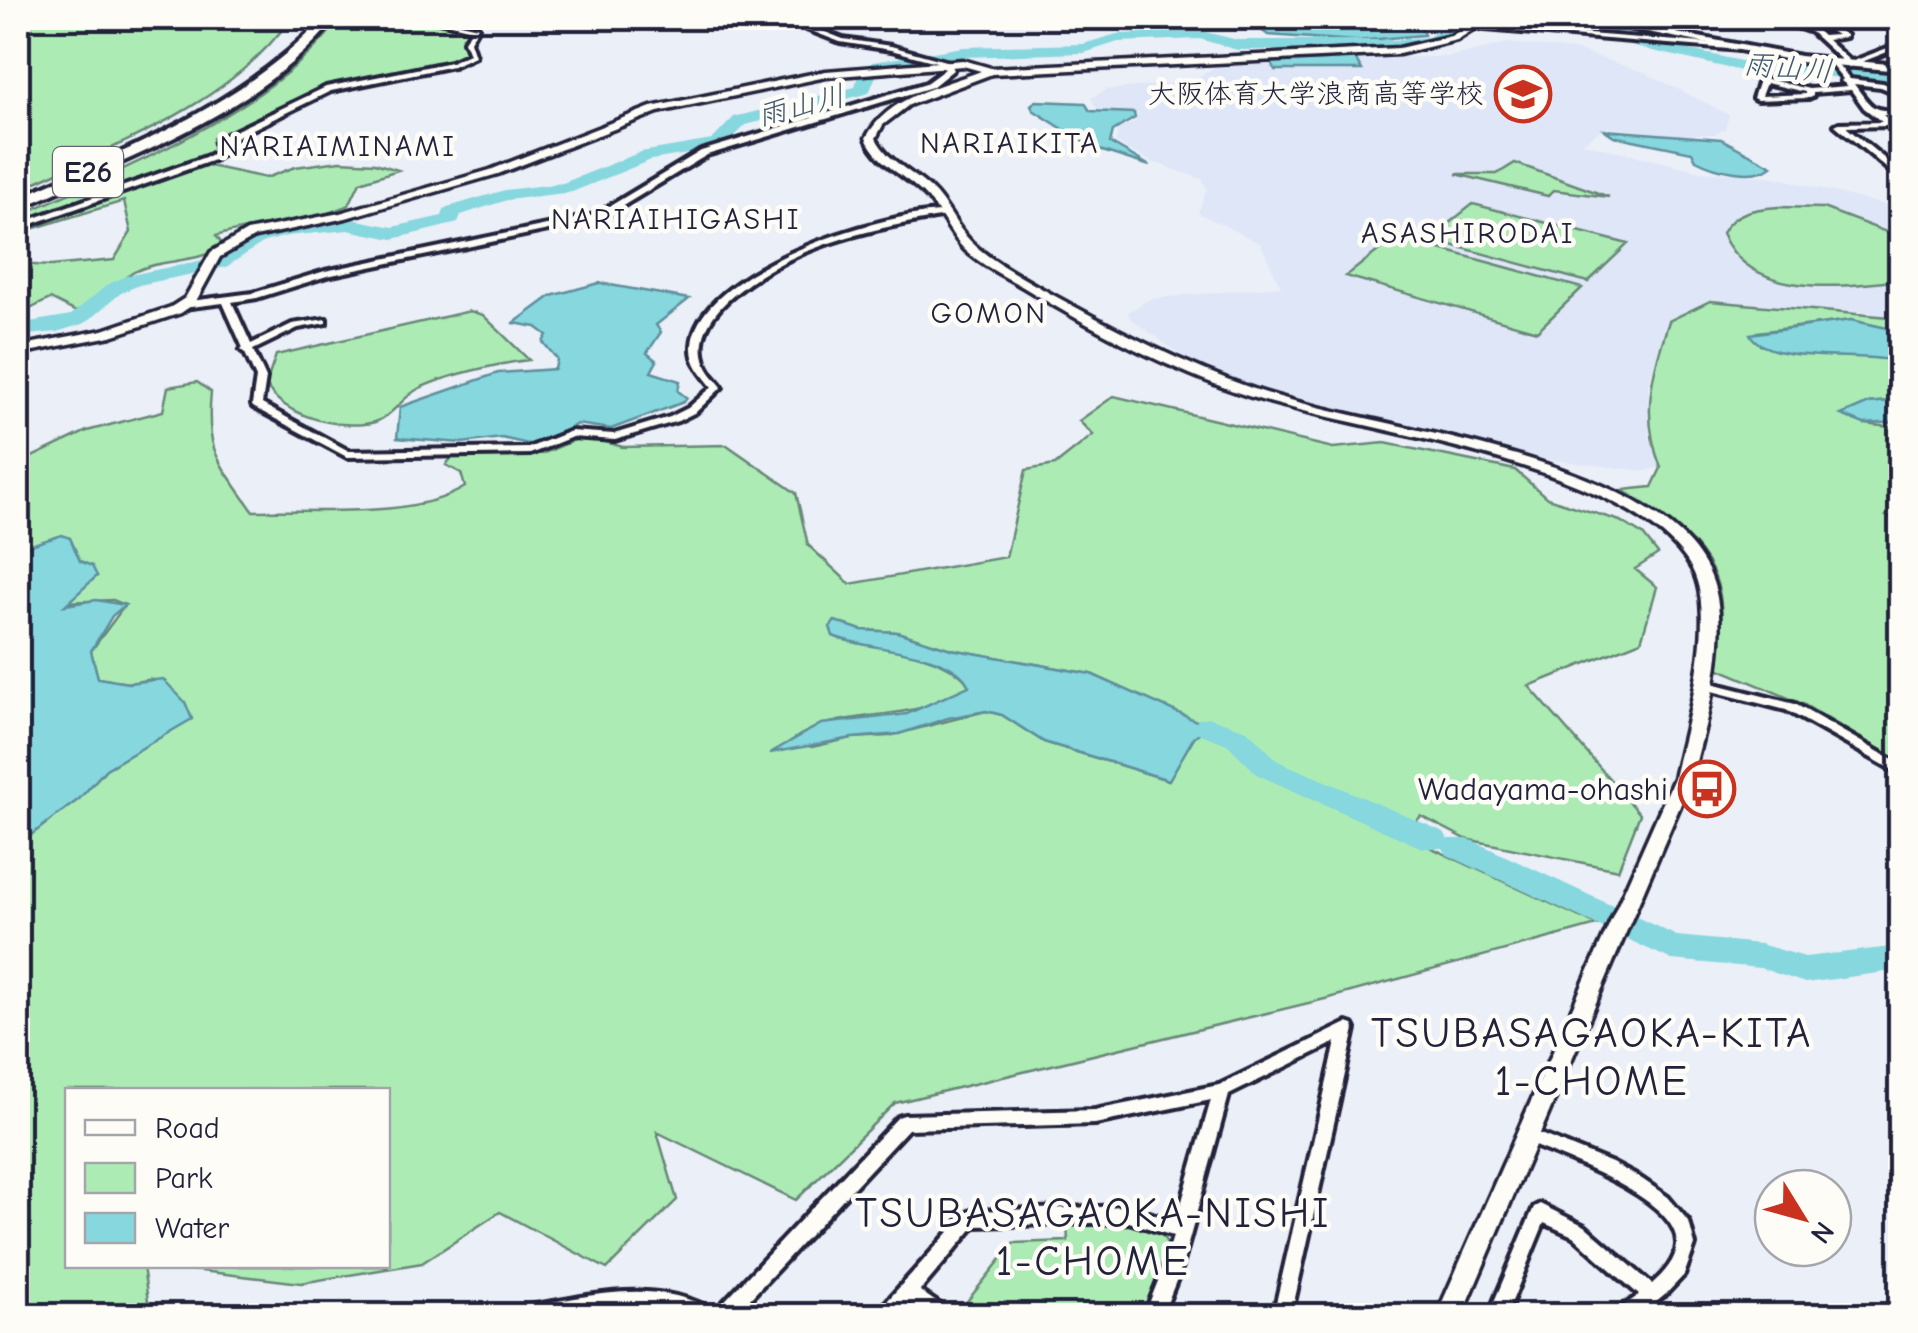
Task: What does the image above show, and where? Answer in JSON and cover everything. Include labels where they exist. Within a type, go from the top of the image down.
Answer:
[{"type":"highway","name":"E26","points":[[203,109],[283,50],[316,18]]},
{"type":"highway","name":"E26","points":[[18,203],[151,137],[288,59],[330,18]]},
{"type":"highway","name":"E26","points":[[18,194],[151,137]]},
{"type":"main road","points":[[1582,18],[1643,34],[1671,33],[1844,73],[1900,68]]},
{"type":"street","points":[[18,227],[211,158],[226,150],[219,144],[223,140],[314,95],[454,64],[472,55],[467,41],[476,28],[430,18]]},
{"type":"street","points":[[750,18],[797,24],[842,42],[890,48],[947,63]]},
{"type":"street","points":[[1643,34],[1658,18]]},
{"type":"street","points":[[1671,33],[1707,18]]},
{"type":"street","points":[[1866,18],[1900,30]]},
{"type":"street","points":[[1448,1316],[1683,778],[1704,684],[1708,590],[1687,549],[1649,514],[1623,498],[1547,469],[1326,416],[1177,363],[986,260],[957,236],[930,193],[874,146],[873,131],[905,103],[991,72],[1256,55],[1380,53],[1443,42],[1481,23],[1623,38],[1643,34],[1741,48]]},
{"type":"street","points":[[1793,24],[1822,38],[1876,113],[1900,131]]},
{"type":"street","points":[[1808,29],[1825,26],[1844,36],[1822,38]]},
{"type":"street","points":[[1810,91],[1809,96],[1757,98],[1763,80],[1810,91],[1900,45]]},
{"type":"street","points":[[18,350],[116,330],[184,305],[226,300],[598,218],[694,158],[929,85],[945,76],[947,63]]},
{"type":"street","points":[[184,305],[196,293],[215,255],[266,230],[342,216],[494,172],[674,104],[798,77],[947,63],[970,64],[991,72]]},
{"type":"street","points":[[1844,73],[1900,93]]},
{"type":"street","points":[[1876,113],[1900,113]]},
{"type":"street","points":[[1890,124],[1839,125],[1894,170],[1900,170]]},
{"type":"street","points":[[226,300],[261,378],[257,405],[260,410],[347,454],[530,451],[578,432],[615,437],[692,410],[718,387],[698,367],[696,336],[715,308],[762,272],[800,251],[900,219],[943,214]]},
{"type":"street","points":[[246,350],[295,326],[324,320]]},
{"type":"street","points":[[1704,684],[1790,707],[1900,770]]},
{"type":"street","points":[[722,1316],[904,1122],[1095,1117],[1222,1091],[1347,1029],[1282,1316]]},
{"type":"street","points":[[1153,1316],[1183,1232],[1222,1091]]},
{"type":"street","points":[[1528,1136],[1640,1186],[1673,1212],[1682,1226],[1683,1259],[1676,1272],[1625,1316]]},
{"type":"street","points":[[1497,1316],[1540,1212],[1580,1231],[1651,1294]]},
{"type":"street","points":[[886,1316],[970,1219],[1128,1214],[1183,1232]]},
{"type":"street","points":[[906,1292],[941,1316]]},
{"type":"street","points":[[520,1316],[646,1298],[685,1302],[708,1316]]},
{"type":"shaded area","points":[[1509,43],[1579,51],[1646,73],[1729,115],[1725,129],[1715,134],[1676,135],[1605,127],[1582,143],[1700,171],[1774,177],[1900,209],[1900,318],[1859,312],[1669,321],[1648,384],[1649,437],[1661,467],[1644,471],[1530,457],[1276,396],[1199,368],[1130,318],[1128,312],[1150,299],[1281,286],[1260,243],[1198,213],[1207,189],[1202,179],[1150,161],[1116,143],[1118,130],[1136,121],[1139,113],[1097,109],[1091,98],[1107,90],[1189,82],[1215,67],[1263,64],[1259,58],[1449,57]]},
{"type":"green space","points":[[18,18],[291,18],[236,76],[202,99],[130,139],[18,190]]},
{"type":"green space","points":[[340,18],[430,18],[471,25],[476,28],[467,41],[474,50],[466,60],[329,89],[213,138],[213,150],[198,158],[205,165],[266,178],[295,167],[340,161],[375,163],[398,170],[360,182],[349,205],[332,212],[216,236],[224,246],[213,252],[134,272],[76,312],[50,299],[18,315],[18,264],[51,266],[114,260],[131,232],[124,201],[18,233],[18,216],[147,158],[237,109],[312,51]]},
{"type":"green space","points":[[1515,163],[1609,197],[1554,190],[1548,196],[1456,174],[1497,174]]},
{"type":"green space","points":[[1473,204],[1628,244],[1588,282],[1429,239]]},
{"type":"green space","points":[[1778,207],[1823,208],[1900,237],[1900,280],[1826,286],[1776,279],[1754,270],[1735,255],[1722,233],[1739,216]]},
{"type":"green space","points":[[1396,237],[1582,288],[1537,331],[1346,276]]},
{"type":"green space","points":[[1710,301],[1900,318],[1900,331],[1851,320],[1757,332],[1760,345],[1777,349],[1865,355],[1900,362],[1900,400],[1869,403],[1864,424],[1900,428],[1900,500],[1886,516],[1900,521],[1900,761],[1803,704],[1717,668],[1721,605],[1710,567],[1686,536],[1622,490],[1652,487],[1661,468],[1650,412],[1658,359],[1669,321]]},
{"type":"green space","points":[[470,311],[483,315],[529,360],[429,384],[381,419],[361,424],[330,422],[298,412],[284,405],[266,384],[276,355]]},
{"type":"green space","points":[[197,382],[211,392],[210,430],[217,456],[253,511],[392,508],[444,497],[465,487],[461,473],[446,465],[455,453],[509,450],[542,454],[584,436],[623,447],[727,445],[796,493],[808,545],[850,584],[1006,557],[1026,470],[1055,465],[1093,435],[1079,421],[1114,396],[1333,448],[1385,443],[1515,470],[1547,498],[1620,521],[1643,535],[1658,554],[1635,569],[1657,587],[1641,641],[1529,686],[1640,814],[1618,870],[1466,839],[1421,816],[1404,835],[1597,925],[1325,999],[895,1103],[796,1200],[657,1132],[677,1200],[607,1269],[500,1212],[422,1263],[301,1283],[177,1268],[390,1268],[390,1088],[65,1088],[65,1268],[143,1268],[150,1315],[18,1315],[18,843],[79,799],[106,769],[191,719],[153,679],[128,683],[98,678],[91,651],[125,605],[113,600],[63,602],[97,576],[80,561],[70,538],[62,536],[18,549],[18,456],[30,458],[87,431],[163,411],[168,387]],"holes":[[[835,622],[861,630],[897,632],[951,649],[1091,674],[1183,716],[1194,737],[1168,780],[1044,742],[1002,715],[986,711],[889,736],[852,738],[812,747],[791,741],[832,723],[926,707],[969,686],[961,676],[930,659],[840,639]]]},
{"type":"green space","points":[[1122,1223],[1161,1233],[1169,1247],[1155,1289],[1139,1315],[956,1315],[1014,1243],[1068,1241],[1067,1225]]},
{"type":"water","points":[[1245,18],[1418,18],[1424,35],[1356,41],[1268,35]]},
{"type":"water","points":[[1269,58],[1355,58],[1362,70],[1275,70]]},
{"type":"water","points":[[1036,101],[1085,103],[1090,111],[1134,113],[1135,118],[1113,131],[1110,143],[1150,166],[1093,148],[1033,110],[1031,105]]},
{"type":"water","points":[[1605,130],[1721,139],[1772,166],[1745,173],[1724,170],[1696,160],[1692,152],[1614,136]]},
{"type":"water","points":[[599,283],[689,299],[656,325],[661,332],[647,353],[657,361],[651,372],[680,381],[678,391],[687,398],[684,402],[611,429],[577,424],[537,446],[502,438],[462,443],[397,438],[400,407],[498,373],[555,369],[557,359],[543,342],[547,335],[536,327],[514,323],[551,296]]},
{"type":"water","points":[[1851,320],[1900,331],[1900,362],[1795,354],[1760,344],[1750,334]]},
{"type":"water","points":[[1900,400],[1900,422],[1864,424],[1841,415],[1869,403]]},
{"type":"water","points":[[62,535],[70,538],[80,561],[92,566],[97,576],[65,605],[96,600],[125,605],[112,616],[91,651],[98,678],[128,683],[163,679],[185,702],[192,719],[106,769],[79,799],[19,844],[18,549]]},
{"type":"water","points":[[835,621],[861,630],[897,632],[951,649],[1091,674],[1208,726],[1194,737],[1169,780],[1044,742],[1002,715],[986,711],[899,734],[770,753],[821,724],[907,714],[969,686],[960,674],[927,658],[833,636],[830,627]]},
{"type":"waterway","name":"雨山川","points":[[18,330],[57,326],[78,319],[114,289],[133,280],[219,263],[257,238],[286,230],[348,224],[393,233],[451,219],[452,212],[505,195],[566,188],[647,156],[717,144],[740,121],[863,90],[865,73],[873,67],[963,52],[1084,48],[1117,38],[1201,35],[1237,45],[1395,45],[1431,41],[1445,36],[1454,25],[1476,19],[1587,26],[1649,46],[1746,67],[1900,76]]},
{"type":"waterway","points":[[1208,726],[1237,737],[1268,768],[1433,840]]},
{"type":"waterway","points":[[1458,847],[1672,948],[1760,956],[1805,970],[1900,958]]},
{"type":"place","name":"大阪体育大学浪商高等学校","points":[[1523,94]]},
{"type":"place","name":"Wadayama-ohashi","points":[[1707,789]]},
{"type":"district","name":"NARIAIKITA","points":[[1010,143]]},
{"type":"district","name":"NARIAIMINAMI","points":[[338,146]]},
{"type":"district","name":"NARIAIHIGASHI","points":[[676,219]]},
{"type":"district","name":"ASASHIRODAI","points":[[1468,233]]},
{"type":"district","name":"GOMON","points":[[989,313]]},
{"type":"district","name":"TSUBASAGAOKA-KITA 1-CHOME","points":[[1592,1057]]},
{"type":"district","name":"TSUBASAGAOKA-NISHI 1-CHOME","points":[[1093,1237]]}]
